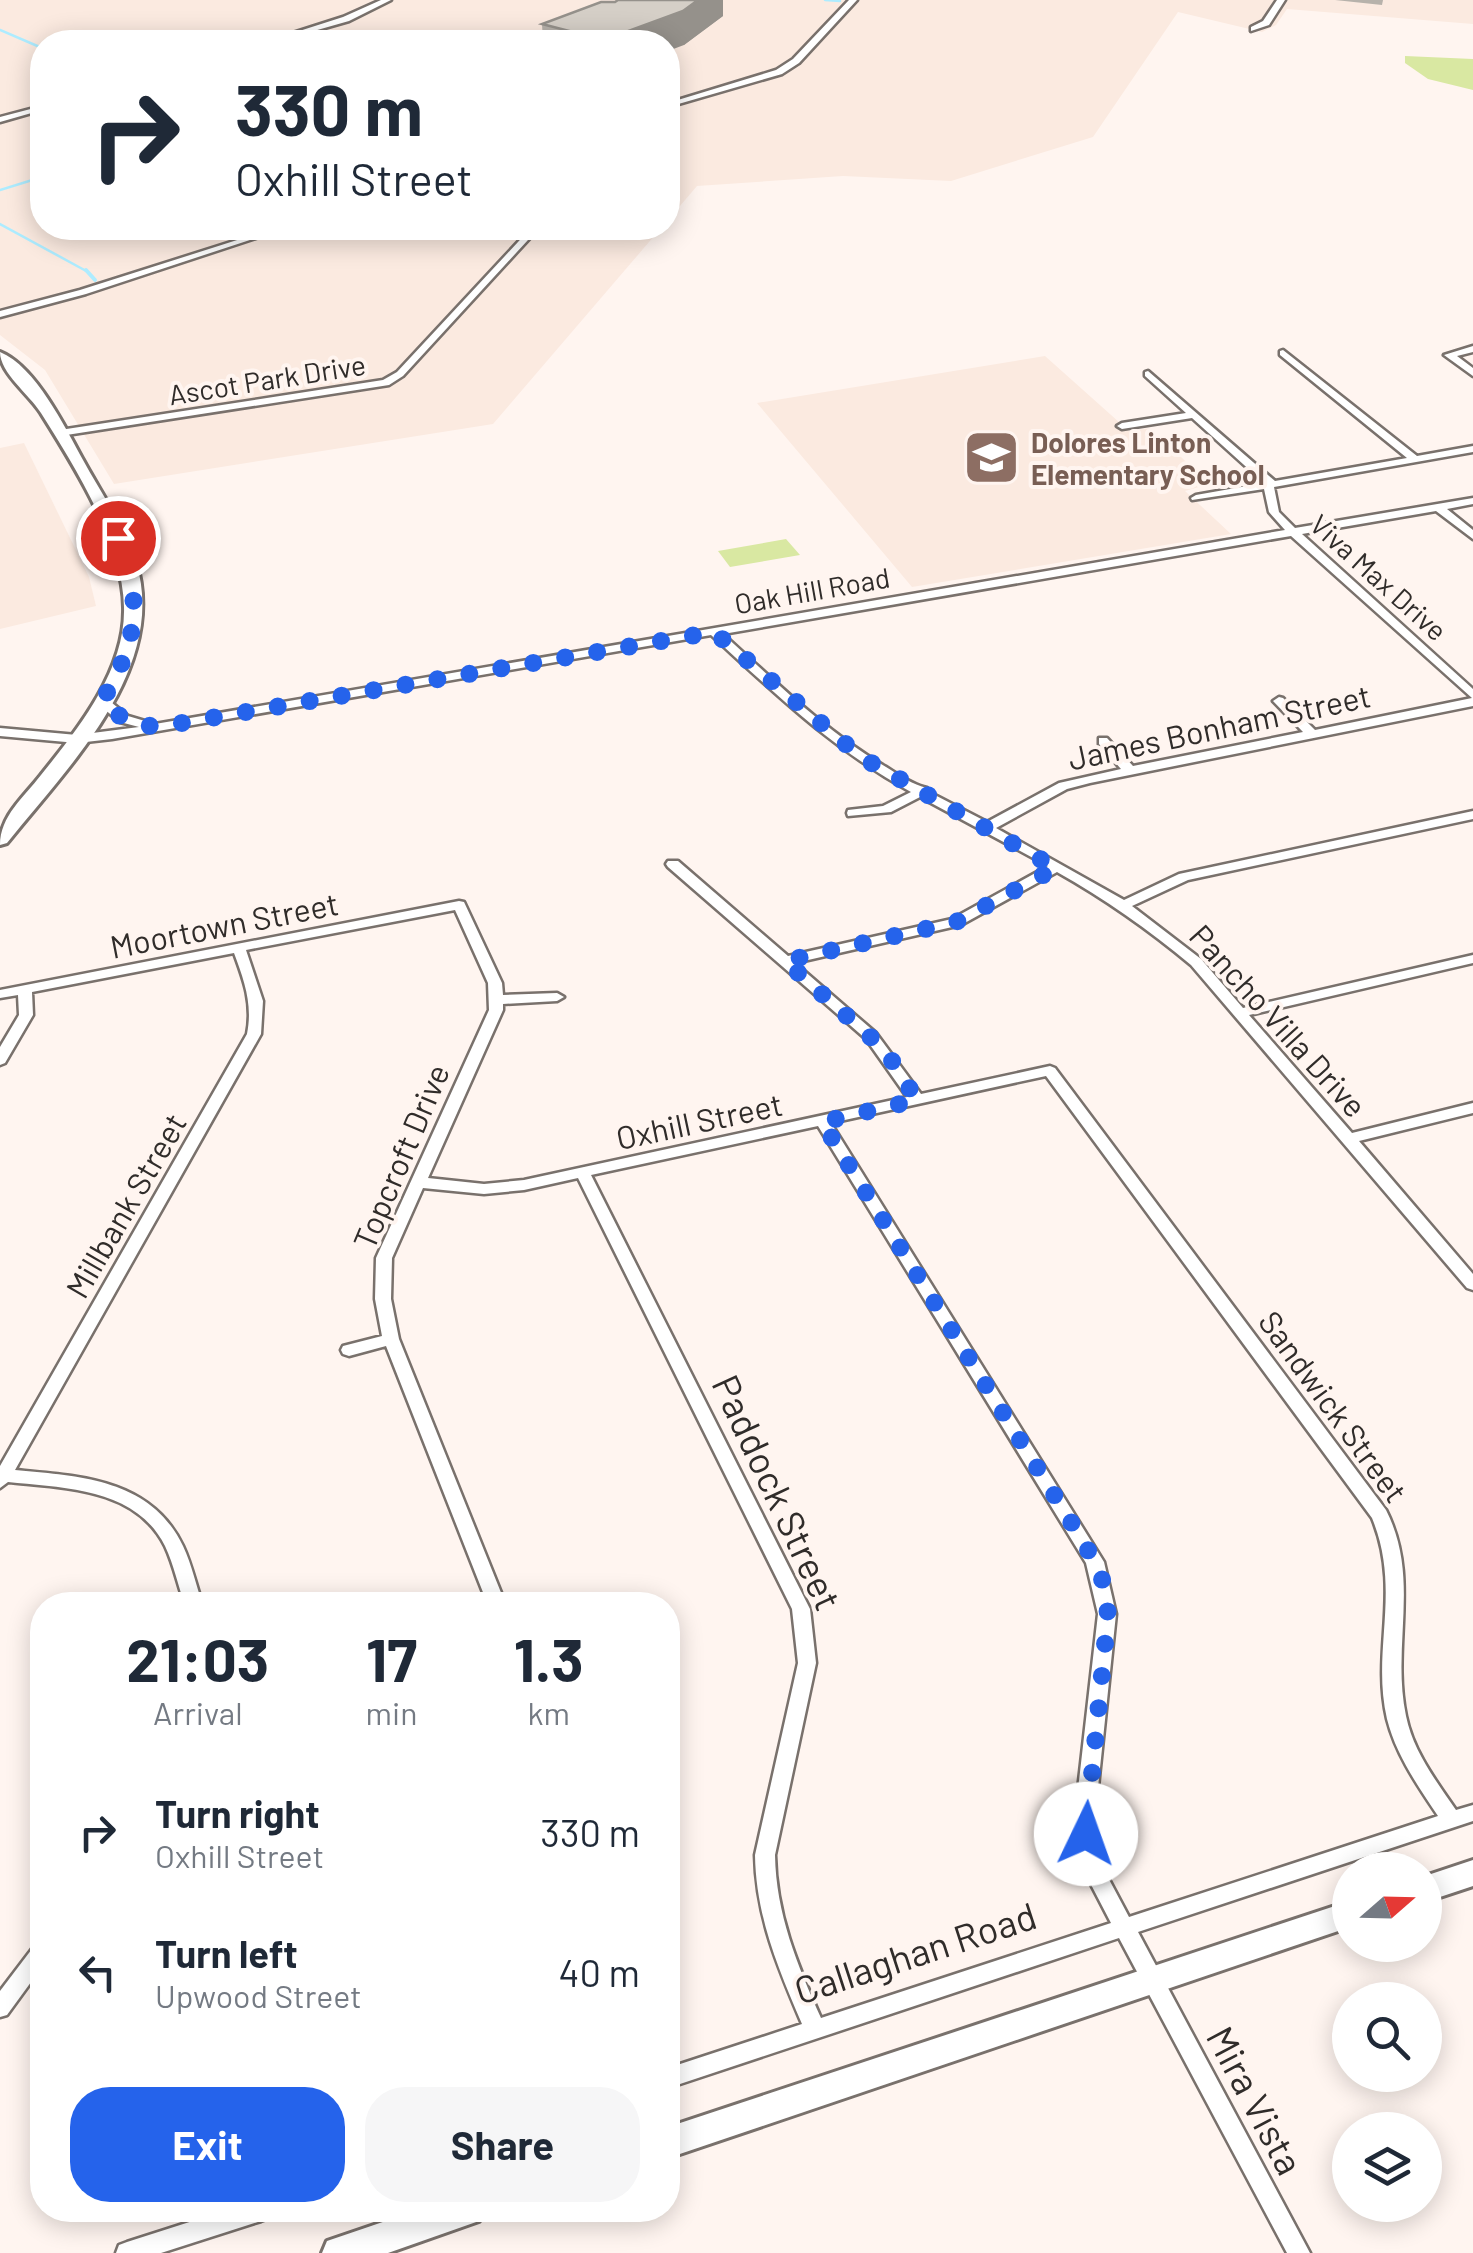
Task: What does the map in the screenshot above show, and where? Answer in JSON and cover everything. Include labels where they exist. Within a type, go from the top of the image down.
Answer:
[{"type":"main road","points":[[0,356],[38,391],[118,538],[131,574],[135,612],[132,640],[102,701],[0,839]]},
{"type":"main road","points":[[1442,1884],[1473,1874]]},
{"type":"main road","points":[[680,2139],[1332,1920]]},
{"type":"main road","points":[[339,2253],[431,2222]]},
{"type":"street","points":[[309,30],[346,19],[386,0]]},
{"type":"street","points":[[680,101],[780,72],[796,61],[854,0]]},
{"type":"street","points":[[1254,29],[1266,23],[1281,0]]},
{"type":"street","points":[[0,120],[30,111]]},
{"type":"street","points":[[0,314],[244,240]]},
{"type":"street","name":"Ascot Park Drive","points":[[60,433],[386,383],[400,374],[524,240]]},
{"type":"street","points":[[0,324],[82,292]]},
{"type":"street","points":[[1473,349],[1449,355],[1473,372]]},
{"type":"street","points":[[1283,353],[1414,459]]},
{"type":"street","name":"Viva Max Drive","points":[[1148,374],[1270,485],[1274,512],[1294,533],[1473,698]]},
{"type":"street","points":[[1122,426],[1194,414]]},
{"type":"street","points":[[1196,498],[1473,449]]},
{"type":"street","name":"Oak Hill Road","points":[[0,732],[76,740],[1470,505]]},
{"type":"street","points":[[1438,508],[1473,536]]},
{"type":"street","name":"Pancho Villa Drive","points":[[714,632],[852,750],[1124,905],[1196,962],[1472,1284]]},
{"type":"street","name":"James Bonham Street","points":[[986,828],[1063,786],[1473,698]]},
{"type":"street","points":[[102,701],[125,720],[158,727]]},
{"type":"street","points":[[1279,701],[1314,734]]},
{"type":"street","points":[[1103,741],[1130,772]]},
{"type":"street","points":[[852,813],[886,809],[923,791]]},
{"type":"street","points":[[1124,905],[1184,877],[1473,815]]},
{"type":"street","points":[[673,864],[885,1050],[917,1100]]},
{"type":"street","points":[[785,961],[956,922],[1056,868]]},
{"type":"street","name":"Moortown Street","points":[[0,994],[459,905],[495,983],[496,1000]]},
{"type":"street","name":"Millbank Street","points":[[2,1478],[254,1034],[258,999],[239,949]]},
{"type":"street","points":[[1240,1013],[1473,959]]},
{"type":"street","points":[[0,1060],[26,1015],[25,991]]},
{"type":"street","points":[[496,1000],[557,997]]},
{"type":"street","name":"Topcroft Drive","points":[[492,1592],[382,1313],[384,1258],[493,1019],[496,1000]]},
{"type":"street","name":"Oxhill Street","points":[[417,1182],[496,1188],[583,1174],[1050,1071]]},
{"type":"street","name":"Sandwick Street","points":[[1050,1071],[1384,1524],[1396,1558],[1394,1704],[1403,1742],[1463,1817]]},
{"type":"street","points":[[1348,1139],[1473,1108]]},
{"type":"street","name":"Mira Vista","points":[[822,1122],[1086,1546],[1102,1579],[1108,1614],[1086,1834],[1094,1871],[1299,2253]]},
{"type":"street","name":"Paddock Street","points":[[583,1174],[794,1592],[806,1626],[808,1663],[765,1855],[764,1877],[770,1921],[815,2029]]},
{"type":"street","points":[[348,1350],[392,1338]]},
{"type":"street","points":[[2,1478],[89,1485],[129,1497],[168,1534],[189,1592]]},
{"type":"street","name":"Callaghan Road","points":[[680,2074],[1463,1817]]},
{"type":"street","points":[[0,2008],[30,1967]]},
{"type":"street","points":[[127,2253],[224,2222]]},
{"type":"shaded area","points":[[0,0],[1473,0],[1473,24],[1287,9],[1276,25],[1262,32],[1178,12],[1093,137],[951,181],[843,176],[697,186],[680,206],[680,30],[30,30],[30,240],[651,240],[493,424],[114,484],[45,370],[0,335]]},
{"type":"shaded area","name":"Dolores Linton Elementary School","points":[[1045,356],[1129,431],[1151,428],[1209,484],[1185,491],[1231,534],[912,587],[757,403]]},
{"type":"shaded area","points":[[24,443],[89,577],[96,606],[0,629],[0,448]]},
{"type":"green space","points":[[1405,56],[1473,59],[1473,90],[1428,79],[1405,63]]},
{"type":"green space","points":[[786,539],[800,555],[730,567],[718,551]]},
{"type":"building","points":[[698,0],[683,11],[631,30],[565,30],[542,24],[601,2]]},
{"type":"waterway","points":[[825,0],[840,1]]},
{"type":"waterway","points":[[0,30],[30,43]]},
{"type":"waterway","points":[[0,190],[30,181]]},
{"type":"waterway","points":[[0,224],[88,272]]},
{"type":"waterway","points":[[88,272],[95,280]]},
{"type":"place","name":"Dolores Linton Elementary School","points":[[992,458]]},
{"type":"route","points":[[118,538],[131,574],[134,630],[120,672],[102,701],[125,720],[158,727],[714,632],[861,757],[1056,868],[956,922],[785,961],[885,1050],[917,1100],[822,1122],[1086,1546],[1102,1579],[1108,1614],[1086,1834]]}]
